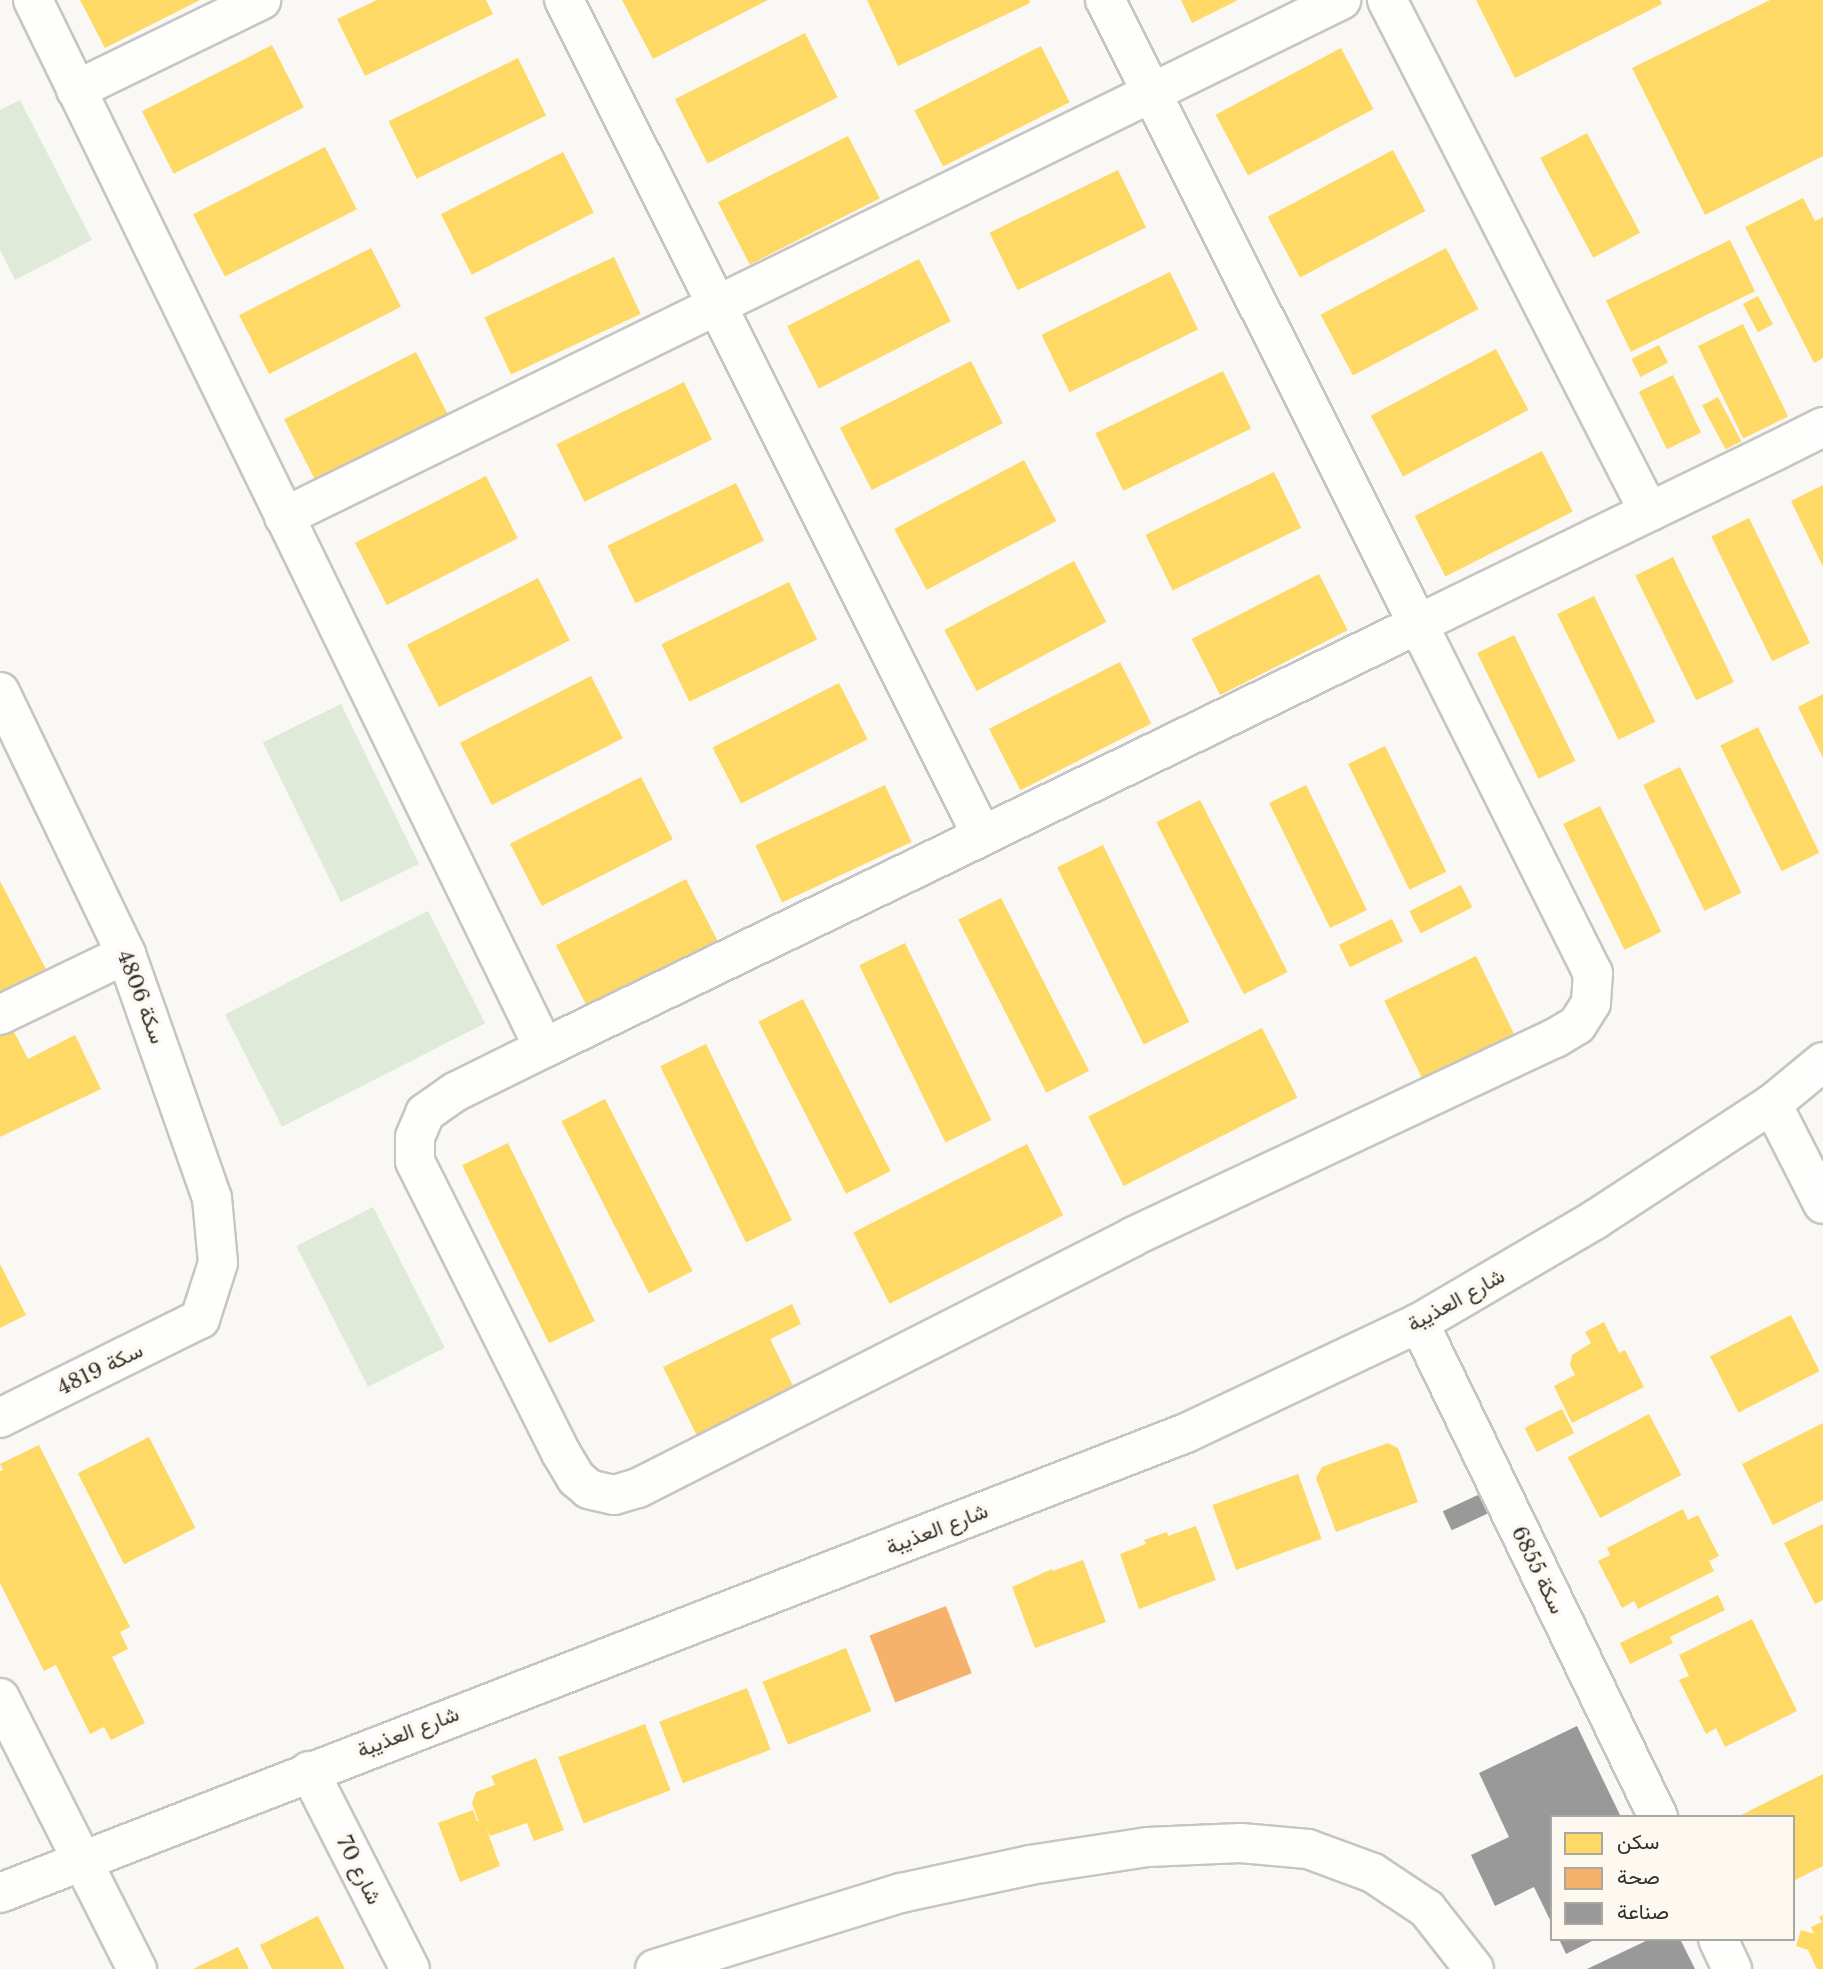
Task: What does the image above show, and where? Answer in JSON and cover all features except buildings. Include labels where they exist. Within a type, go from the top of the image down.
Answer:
[{"type":"street","points":[[33,0],[544,1048]]},
{"type":"street","points":[[76,90],[261,0]]},
{"type":"street","points":[[565,0],[982,836]]},
{"type":"street","points":[[1105,0],[1151,93],[1418,624],[1593,973],[1591,1003],[1577,1025],[1543,1044],[1133,1237],[638,1488],[614,1494],[589,1489],[576,1478],[561,1453],[415,1161],[415,1137],[425,1113],[455,1092],[544,1048],[982,836],[1418,624],[1649,512],[1823,427]]},
{"type":"street","points":[[284,517],[1340,0]]},
{"type":"street","points":[[1387,0],[1649,512]]},
{"type":"street","name":"سكة 4806","points":[[0,692],[126,954],[212,1198],[218,1263],[200,1319]]},
{"type":"street","points":[[0,1015],[126,954]]},
{"type":"street","name":"شارع العذيبة","points":[[0,1893],[1186,1433],[1419,1323],[1596,1219],[1772,1104],[1823,1062]]},
{"type":"street","points":[[1772,1104],[1823,1204]]},
{"type":"street","name":"سكة 4819","points":[[0,1418],[200,1319]]},
{"type":"street","name":"سكة 6855","points":[[1419,1323],[1657,1815]]},
{"type":"street","points":[[0,1698],[137,1969]]},
{"type":"street","name":"شارع 70","points":[[309,1771],[410,1969]]},
{"type":"street","points":[[655,1969],[901,1893],[1030,1865],[1148,1847],[1241,1843],[1308,1849],[1373,1873],[1427,1909],[1474,1969]]},
{"type":"street","points":[[1718,1941],[1732,1969]]},
{"type":"green space","points":[[20,100],[92,240],[15,280],[0,250],[0,110]]},
{"type":"green space","points":[[341,704],[419,864],[341,902],[263,742]]},
{"type":"green space","points":[[428,911],[485,1023],[282,1127],[225,1015]]},
{"type":"green space","points":[[373,1207],[445,1348],[368,1387],[296,1246]]}]
